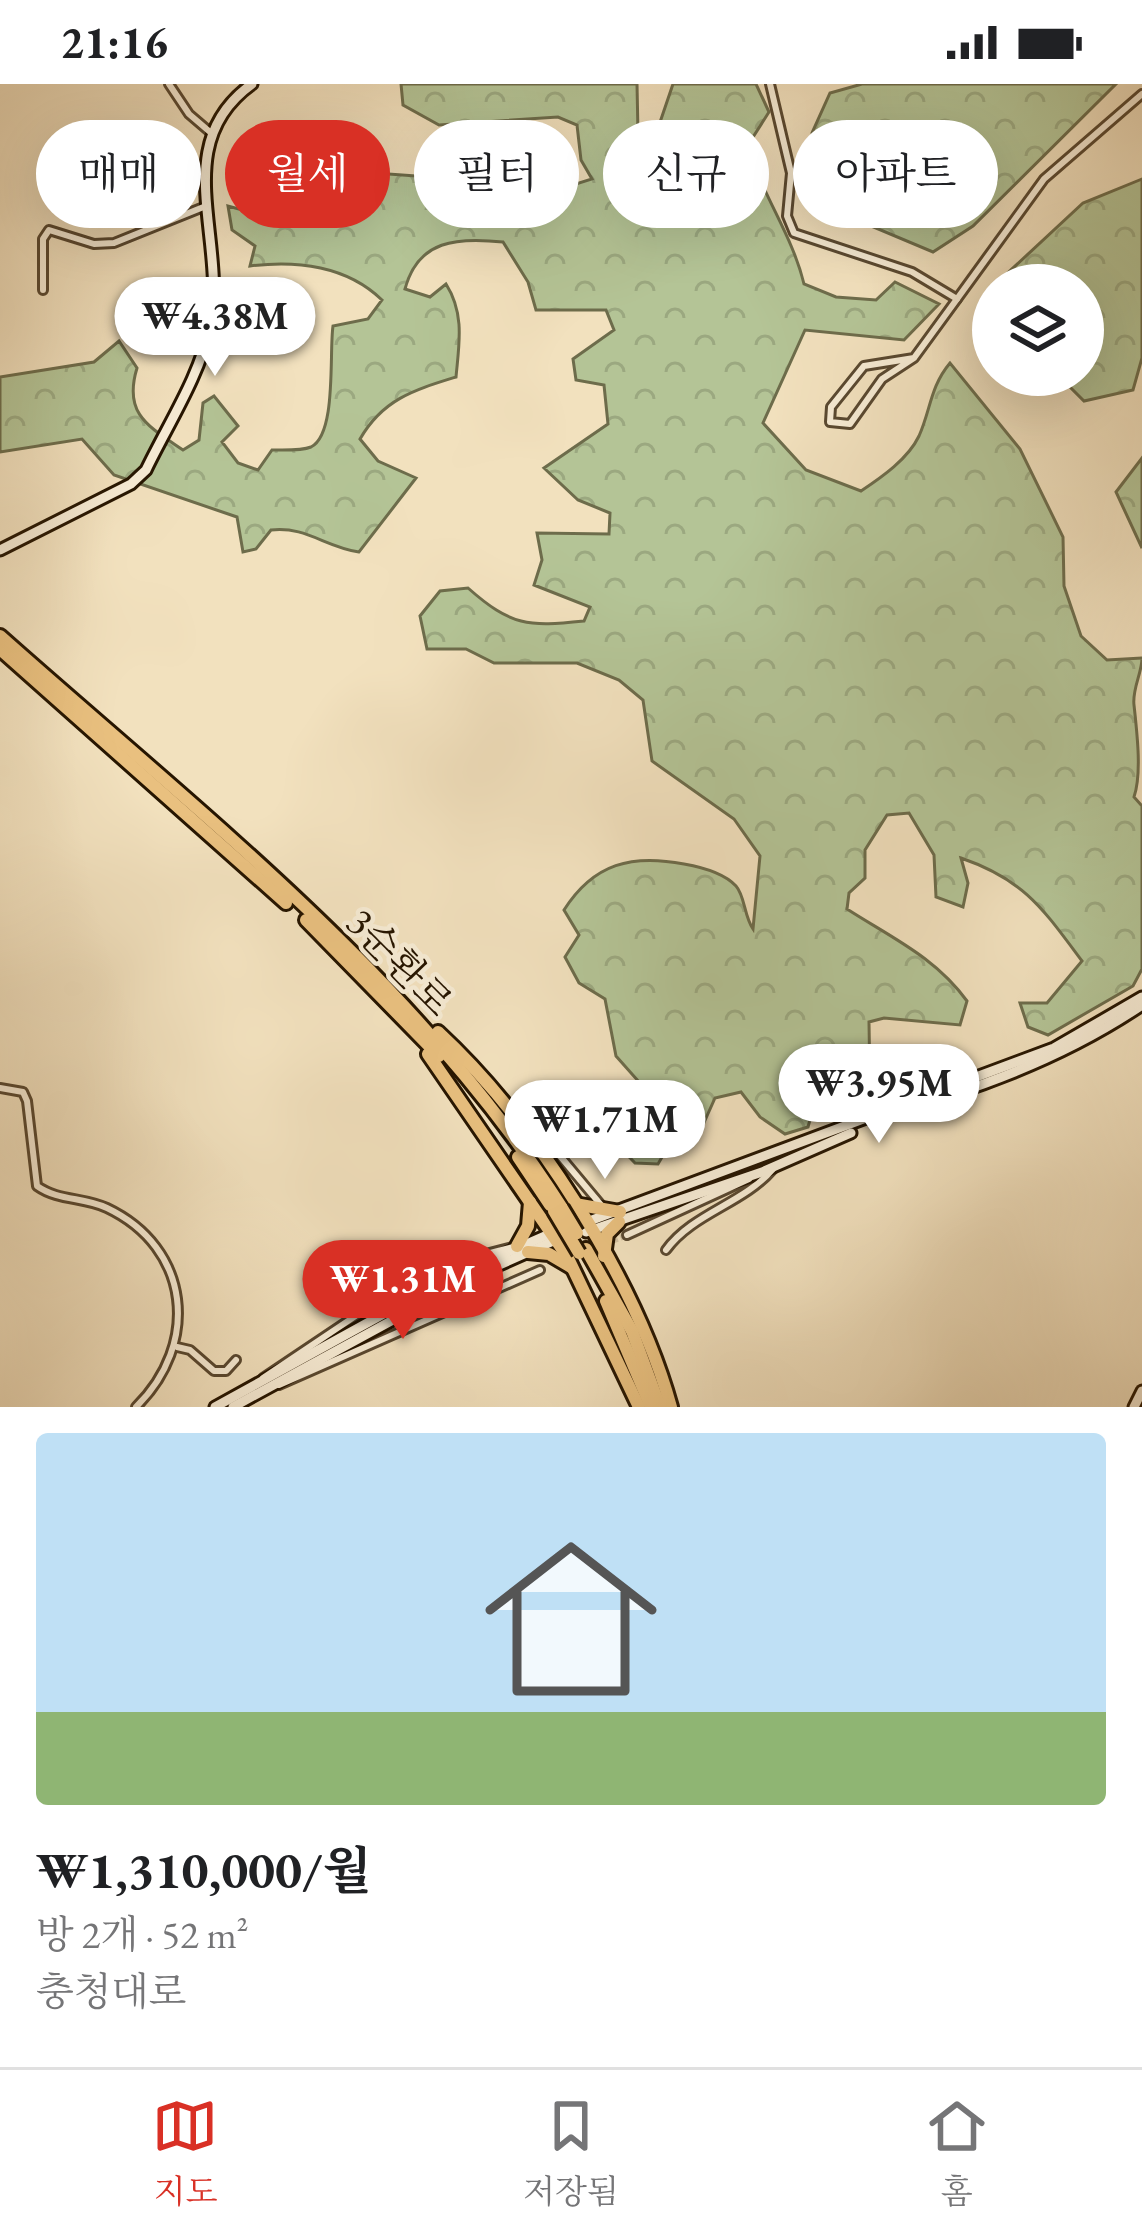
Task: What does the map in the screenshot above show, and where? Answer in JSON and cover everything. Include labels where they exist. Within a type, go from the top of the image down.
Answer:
[{"type":"highway","name":"3순환로","points":[[0,636],[358,958],[469,1079],[576,1232],[632,1331],[660,1407]]},
{"type":"highway","name":"3순환로","points":[[0,649],[372,985],[470,1093],[576,1232],[651,1407]]},
{"type":"highway","points":[[372,985],[438,1066],[551,1233]]},
{"type":"highway","points":[[530,1201],[522,1249],[554,1256],[596,1212],[620,1217],[607,1234],[604,1257]]},
{"type":"highway","points":[[551,1233],[576,1232]]},
{"type":"highway","points":[[576,1232],[639,1407]]},
{"type":"highway","points":[[551,1233],[576,1232],[604,1257],[650,1345],[671,1407]]},
{"type":"main road","points":[[0,550],[119,490],[146,470],[211,325],[215,290],[208,206],[210,132],[221,110],[253,84]]},
{"type":"main road","points":[[620,1217],[1054,1048],[1142,1001]]},
{"type":"main road","points":[[232,1407],[551,1233],[576,1232],[762,1172],[896,1114],[1055,1055],[1142,1001]]},
{"type":"main road","points":[[215,1407],[395,1307],[522,1249]]},
{"type":"main road","points":[[1134,1407],[1142,1391]]},
{"type":"street","points":[[169,84],[189,114],[210,132]]},
{"type":"street","points":[[770,84],[791,173],[787,216],[794,232],[912,272],[957,299]]},
{"type":"street","points":[[914,358],[864,366],[831,407],[830,422],[850,424],[882,379],[914,358],[1044,179],[1142,94]]},
{"type":"street","points":[[44,290],[43,239],[49,230],[94,244],[114,243],[208,206]]},
{"type":"street","points":[[0,1088],[23,1092],[27,1101],[37,1186],[51,1195],[103,1205],[150,1238],[180,1312],[177,1347],[136,1407]]},
{"type":"street","points":[[540,1132],[602,1206],[686,1189]]},
{"type":"street","points":[[666,1250],[682,1232],[754,1191],[775,1166]]},
{"type":"street","points":[[627,1235],[719,1197],[762,1172]]},
{"type":"street","points":[[245,1394],[276,1366],[424,1270],[522,1249]]},
{"type":"street","points":[[270,1388],[539,1270]]},
{"type":"street","points":[[177,1347],[190,1350],[214,1371],[226,1371],[236,1360]]},
{"type":"green space","points":[[401,84],[637,84],[638,120],[603,120],[603,228],[769,228],[769,198],[804,284],[836,297],[876,300],[895,282],[939,304],[904,340],[805,330],[763,423],[806,470],[861,491],[894,467],[914,444],[938,381],[950,363],[972,396],[977,396],[1020,449],[1063,537],[1064,586],[1081,636],[1107,660],[1142,658],[1134,699],[1138,765],[1134,797],[1142,806],[1142,969],[1133,986],[1048,1035],[1028,1027],[1020,1003],[1047,1003],[1082,961],[1031,898],[983,867],[961,858],[968,883],[963,907],[936,897],[934,855],[909,813],[887,815],[865,850],[865,878],[849,893],[847,909],[912,949],[955,986],[967,1001],[960,1025],[884,1018],[869,1022],[870,1087],[837,1095],[813,1109],[808,1127],[785,1134],[760,1117],[741,1092],[715,1098],[702,1127],[683,1105],[662,1105],[669,1145],[658,1164],[635,1163],[587,1113],[640,1083],[616,1056],[605,999],[579,983],[565,957],[579,935],[564,910],[601,872],[631,862],[665,861],[705,869],[731,881],[753,929],[760,856],[734,819],[652,761],[643,700],[619,680],[577,663],[494,663],[466,649],[427,649],[420,616],[440,591],[468,588],[496,610],[521,621],[584,621],[590,607],[534,585],[542,560],[537,533],[609,534],[610,513],[578,500],[544,468],[608,424],[604,385],[576,380],[573,359],[614,330],[606,310],[536,310],[528,282],[503,242],[470,240],[442,245],[419,260],[411,273],[405,289],[430,297],[446,284],[452,295],[459,329],[456,377],[389,405],[360,439],[378,461],[416,478],[359,552],[305,534],[271,530],[256,549],[243,552],[237,517],[114,475],[82,439],[0,452],[0,377],[94,362],[119,341],[137,368],[136,408],[159,434],[183,450],[199,440],[203,403],[214,396],[238,426],[222,442],[238,463],[258,470],[272,450],[311,447],[325,426],[328,410],[333,326],[368,319],[382,300],[353,280],[320,268],[250,266],[255,246],[232,228],[390,228],[390,174],[414,176],[414,228],[579,228],[579,183],[592,179],[581,160],[579,120],[430,120],[403,105]]},
{"type":"green space","points":[[673,84],[756,84],[769,112],[764,120],[661,120]]},
{"type":"green space","points":[[862,84],[1116,84],[998,201],[998,120],[818,120],[830,93]]},
{"type":"green space","points":[[1142,179],[1142,358],[1133,390],[1084,401],[1079,396],[1104,396],[1104,264],[1017,264],[1083,203]]},
{"type":"green space","points":[[876,228],[970,228],[933,252]]},
{"type":"green space","points":[[1142,458],[1142,548],[1116,492]]},
{"type":"tunnel","points":[[587,1251],[627,1235]]},
{"type":"tunnel","points":[[430,1323],[431,1297]]}]
